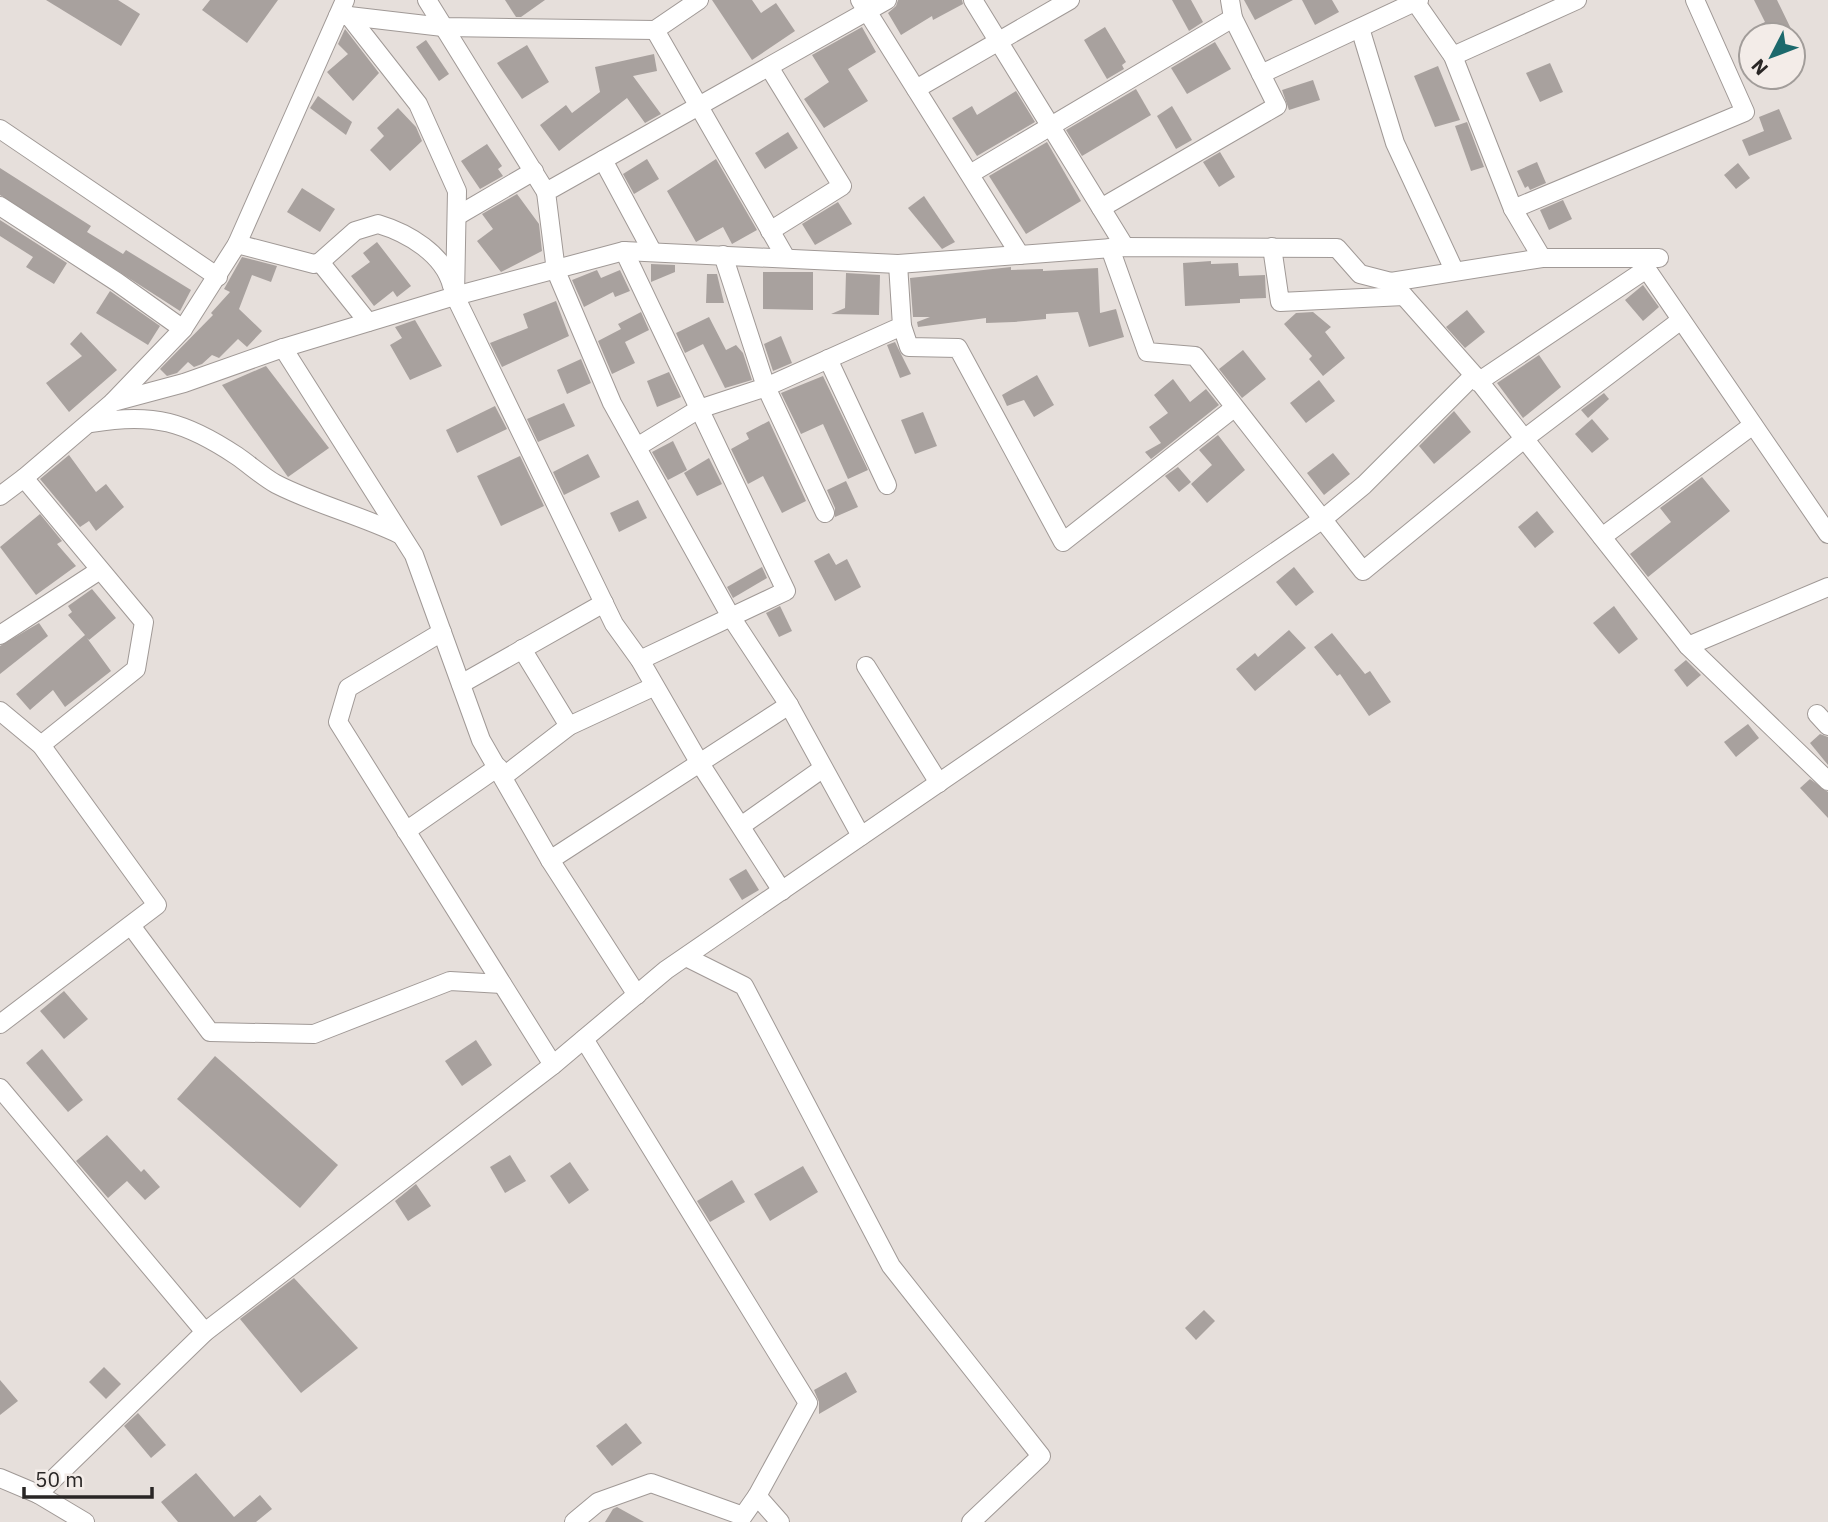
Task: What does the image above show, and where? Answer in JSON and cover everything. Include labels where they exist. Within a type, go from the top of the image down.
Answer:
[{"type":"street","points":[[427,0],[546,192],[556,271],[612,403],[731,617],[789,705],[861,836]]},
{"type":"street","points":[[344,11],[443,27],[655,30],[699,0]]},
{"type":"street","points":[[546,192],[769,67],[864,6],[887,0]]},
{"type":"street","points":[[973,0],[1101,208],[1117,248],[1147,352],[1195,356],[1363,571],[1524,439],[1681,320]]},
{"type":"street","points":[[916,89],[1070,0]]},
{"type":"street","points":[[1101,208],[1277,106],[1233,18],[1230,0]]},
{"type":"street","points":[[1453,56],[1577,0]]},
{"type":"street","points":[[1513,209],[1745,112],[1695,0]]},
{"type":"street","points":[[1261,74],[1416,1],[1453,56],[1513,209],[1542,258]]},
{"type":"street","points":[[864,6],[1020,255]]},
{"type":"street","points":[[344,11],[418,104],[457,191],[455,296]]},
{"type":"street","points":[[0,496],[92,422],[183,329],[237,244],[344,11]]},
{"type":"street","points":[[970,174],[1233,18]]},
{"type":"street","points":[[1360,28],[1395,144],[1454,270]]},
{"type":"street","points":[[655,30],[786,258]]},
{"type":"street","points":[[769,67],[842,186],[770,231]]},
{"type":"street","points":[[0,129],[218,277]]},
{"type":"street","points":[[603,160],[652,251]]},
{"type":"street","points":[[457,216],[534,171]]},
{"type":"street","points":[[0,206],[117,282],[183,329]]},
{"type":"street","points":[[320,262],[355,231],[378,223],[418,242],[447,271],[455,296],[614,624],[640,660],[653,687],[699,762],[782,891]]},
{"type":"street","points":[[237,244],[298,260],[320,262],[368,322]]},
{"type":"street","points":[[1272,247],[1280,302],[1404,296]]},
{"type":"street","points":[[113,402],[184,383],[283,348],[455,296],[624,251],[898,264],[1117,248],[1337,248],[1360,274],[1391,282],[1542,258],[1642,264]]},
{"type":"street","points":[[624,251],[786,591],[640,660]]},
{"type":"street","points":[[723,255],[766,387],[825,513]]},
{"type":"street","points":[[38,1494],[205,1332],[553,1065],[686,957],[1323,519],[1364,485],[1476,378],[1642,264],[1659,258]]},
{"type":"street","points":[[898,264],[902,326],[909,347],[958,348],[1063,542],[1234,408]]},
{"type":"street","points":[[1642,264],[1828,534]]},
{"type":"street","points":[[1391,282],[1476,378],[1688,646],[1828,781]]},
{"type":"street","points":[[637,447],[699,409],[766,387],[902,326]]},
{"type":"street","points":[[283,348],[414,555],[481,740],[550,860],[637,995]]},
{"type":"street","points":[[828,359],[887,485]]},
{"type":"street","points":[[92,422],[126,417],[151,417],[177,424],[200,433],[274,483],[401,534]]},
{"type":"street","points":[[1602,537],[1753,425]]},
{"type":"street","points":[[24,478],[144,622],[136,669],[41,745]]},
{"type":"street","points":[[0,635],[100,570]]},
{"type":"street","points":[[1688,646],[1828,587]]},
{"type":"street","points":[[461,684],[604,603]]},
{"type":"street","points":[[442,632],[348,688],[338,722],[553,1065]]},
{"type":"street","points":[[522,649],[569,726]]},
{"type":"street","points":[[866,666],[939,783]]},
{"type":"street","points":[[406,831],[569,726],[653,687]]},
{"type":"street","points":[[550,860],[789,705]]},
{"type":"street","points":[[0,711],[41,745],[157,905],[132,927],[0,1024]]},
{"type":"street","points":[[741,826],[822,769]]},
{"type":"street","points":[[132,927],[210,1032],[314,1034],[450,981],[502,984]]},
{"type":"street","points":[[686,957],[744,986],[891,1266],[1041,1456],[971,1522]]},
{"type":"street","points":[[574,1522],[598,1502],[651,1483],[743,1516],[757,1496],[808,1403],[584,1039]]},
{"type":"street","points":[[0,1088],[205,1332]]},
{"type":"street","points":[[0,1478],[38,1494],[85,1522]]},
{"type":"street","points":[[757,1496],[780,1522]]},
{"type":"building","points":[[46,0],[118,0],[140,14],[121,46]]},
{"type":"building","points":[[210,0],[278,0],[247,43],[202,10]]},
{"type":"building","points":[[505,0],[545,0],[521,17],[516,17]]},
{"type":"building","points":[[712,0],[752,0],[761,13],[776,3],[795,31],[752,60]]},
{"type":"building","points":[[898,0],[962,0],[963,4],[933,20],[932,16],[901,35],[888,13]]},
{"type":"building","points":[[1172,0],[1191,0],[1203,22],[1189,31]]},
{"type":"building","points":[[1244,0],[1293,0],[1255,20]]},
{"type":"building","points":[[1302,0],[1332,0],[1339,12],[1315,25]]},
{"type":"building","points":[[1754,0],[1777,0],[1787,21],[1764,21]]},
{"type":"building","points":[[862,27],[876,52],[848,69],[868,101],[824,128],[804,99],[829,82],[812,55]]},
{"type":"building","points":[[1105,27],[1126,62],[1122,65],[1124,69],[1107,79],[1084,40]]},
{"type":"building","points":[[345,29],[379,73],[353,101],[327,72],[348,54],[338,44]]},
{"type":"building","points":[[426,40],[449,74],[439,81],[416,47]]},
{"type":"building","points":[[1215,42],[1231,69],[1187,94],[1171,68]]},
{"type":"building","points":[[527,45],[549,82],[522,99],[497,63]]},
{"type":"building","points":[[654,54],[657,71],[633,76],[661,114],[645,123],[627,98],[559,151],[540,125],[566,105],[572,113],[600,92],[595,67]]},
{"type":"building","points":[[1550,63],[1563,92],[1540,102],[1526,73]]},
{"type":"building","points":[[1438,66],[1460,120],[1435,127],[1414,76]]},
{"type":"building","points":[[1313,80],[1320,100],[1289,110],[1282,90]]},
{"type":"building","points":[[1136,89],[1151,115],[1082,156],[1066,130]]},
{"type":"building","points":[[1016,91],[1035,122],[977,156],[952,118],[972,106],[977,115]]},
{"type":"building","points":[[318,96],[352,122],[346,135],[310,108]]},
{"type":"building","points":[[1172,106],[1192,140],[1176,149],[1157,116]]},
{"type":"building","points":[[398,108],[416,127],[422,141],[390,171],[370,150],[384,136],[377,128]]},
{"type":"building","points":[[1779,109],[1792,139],[1749,156],[1742,140],[1764,131],[1759,117]]},
{"type":"building","points":[[1467,122],[1484,167],[1471,171],[1455,126]]},
{"type":"building","points":[[788,132],[798,148],[765,169],[755,153]]},
{"type":"building","points":[[1047,142],[1081,201],[1026,234],[989,176]]},
{"type":"building","points":[[487,144],[502,166],[498,169],[503,176],[480,189],[461,161]]},
{"type":"building","points":[[1220,152],[1235,177],[1219,187],[1203,162]]},
{"type":"building","points":[[647,159],[659,179],[634,194],[623,174]]},
{"type":"building","points":[[716,159],[757,230],[732,244],[723,227],[696,242],[667,191]]},
{"type":"building","points":[[1537,162],[1546,183],[1530,190],[1528,186],[1525,188],[1517,171]]},
{"type":"building","points":[[1738,163],[1750,178],[1736,189],[1724,175]]},
{"type":"building","points":[[0,168],[91,226],[87,232],[123,254],[126,250],[191,290],[180,311],[0,195]]},
{"type":"building","points":[[302,188],[335,209],[320,232],[287,212]]},
{"type":"building","points":[[517,194],[539,224],[542,251],[501,272],[477,241],[493,229],[482,214]]},
{"type":"building","points":[[924,196],[955,242],[942,249],[908,208]]},
{"type":"building","points":[[1563,200],[1572,219],[1549,230],[1540,210]]},
{"type":"building","points":[[838,202],[852,224],[815,245],[802,224]]},
{"type":"building","points":[[0,220],[67,263],[54,284],[26,267],[33,257],[0,236]]},
{"type":"building","points":[[377,242],[411,286],[397,297],[393,291],[374,306],[351,276],[370,262],[363,253]]},
{"type":"building","points":[[242,257],[277,266],[271,282],[252,275],[239,309],[262,331],[247,347],[238,339],[219,358],[212,355],[194,367],[188,362],[177,373],[167,376],[160,369],[213,315],[211,313],[230,292],[224,289]]},
{"type":"building","points":[[1211,261],[1211,264],[1238,263],[1239,276],[1265,275],[1266,298],[1240,299],[1240,303],[1185,306],[1183,263]]},
{"type":"building","points":[[651,264],[675,265],[675,272],[651,282]]},
{"type":"building","points":[[1011,267],[1011,270],[1043,271],[1098,268],[1100,313],[1116,309],[1124,337],[1089,347],[1078,312],[1046,314],[1046,319],[1014,322],[986,323],[986,318],[918,327],[917,322],[930,317],[913,317],[910,278]]},
{"type":"building","points":[[597,270],[601,278],[620,270],[630,291],[615,297],[613,292],[584,307],[572,280]]},
{"type":"building","points":[[763,272],[813,272],[813,310],[763,309]]},
{"type":"building","points":[[846,273],[880,275],[879,315],[831,314],[845,308]]},
{"type":"building","points":[[707,274],[717,274],[724,303],[706,303]]},
{"type":"building","points":[[1643,285],[1659,307],[1643,321],[1625,300]]},
{"type":"building","points":[[110,291],[160,326],[148,345],[96,313]]},
{"type":"building","points":[[556,301],[569,336],[502,367],[490,343],[528,328],[523,314]]},
{"type":"building","points":[[1467,310],[1485,332],[1465,348],[1446,327]]},
{"type":"building","points":[[641,312],[649,330],[625,342],[635,363],[612,374],[598,341],[621,329],[618,324]]},
{"type":"building","points":[[1313,312],[1331,327],[1325,332],[1345,358],[1323,376],[1309,359],[1312,356],[1284,324],[1296,313]]},
{"type":"building","points":[[709,317],[726,350],[736,345],[743,353],[752,380],[725,388],[703,344],[685,353],[676,333]]},
{"type":"building","points":[[415,320],[442,366],[410,380],[390,345],[402,338],[395,327]]},
{"type":"building","points":[[81,332],[117,370],[69,412],[46,383],[82,356],[70,344]]},
{"type":"building","points":[[781,336],[792,363],[773,371],[764,344]]},
{"type":"building","points":[[895,342],[911,374],[900,378],[887,345]]},
{"type":"building","points":[[1243,350],[1266,379],[1242,398],[1219,369]]},
{"type":"building","points":[[1539,355],[1561,387],[1523,418],[1497,383]]},
{"type":"building","points":[[581,359],[591,383],[567,394],[557,370]]},
{"type":"building","points":[[266,366],[329,448],[288,477],[222,385]]},
{"type":"building","points":[[669,372],[681,397],[657,407],[647,381]]},
{"type":"building","points":[[1037,375],[1054,405],[1034,417],[1024,400],[1007,406],[1002,395]]},
{"type":"building","points":[[823,376],[868,470],[848,479],[823,424],[801,434],[781,393]]},
{"type":"building","points":[[1173,379],[1190,402],[1206,389],[1219,405],[1151,459],[1145,452],[1161,443],[1149,427],[1168,413],[1154,395]]},
{"type":"building","points":[[1319,380],[1335,401],[1306,423],[1290,403]]},
{"type":"building","points":[[1604,393],[1609,399],[1588,418],[1581,410]]},
{"type":"building","points":[[564,403],[575,426],[538,442],[527,419]]},
{"type":"building","points":[[495,406],[507,429],[457,453],[446,430]]},
{"type":"building","points":[[1454,411],[1471,432],[1434,464],[1419,446]]},
{"type":"building","points":[[923,412],[937,446],[915,454],[901,420]]},
{"type":"building","points":[[1592,419],[1609,439],[1592,453],[1575,434]]},
{"type":"building","points":[[769,421],[806,501],[782,513],[763,476],[748,484],[731,449],[749,439],[746,433]]},
{"type":"building","points":[[1218,435],[1245,470],[1207,503],[1191,484],[1212,465],[1199,450]]},
{"type":"building","points":[[673,441],[687,470],[668,480],[652,452]]},
{"type":"building","points":[[1333,453],[1350,474],[1324,495],[1307,473]]},
{"type":"building","points":[[588,454],[600,477],[564,495],[553,472]]},
{"type":"building","points":[[69,455],[96,492],[106,484],[124,507],[96,531],[89,521],[80,527],[40,479]]},
{"type":"building","points":[[520,456],[544,506],[501,526],[477,476]]},
{"type":"building","points":[[709,458],[722,484],[697,496],[684,473]]},
{"type":"building","points":[[1178,467],[1191,482],[1179,492],[1165,476]]},
{"type":"building","points":[[1702,477],[1730,511],[1648,577],[1630,554],[1671,522],[1660,508]]},
{"type":"building","points":[[846,481],[858,507],[835,517],[835,508],[827,490]]},
{"type":"building","points":[[638,500],[647,518],[619,532],[610,513]]},
{"type":"building","points":[[1537,511],[1554,532],[1535,548],[1518,527]]},
{"type":"building","points":[[40,514],[62,541],[57,544],[76,566],[36,595],[0,547]]},
{"type":"building","points":[[829,553],[836,565],[847,559],[861,587],[835,601],[814,561]]},
{"type":"building","points":[[762,567],[767,578],[733,598],[727,587]]},
{"type":"building","points":[[1294,567],[1314,592],[1296,606],[1276,582]]},
{"type":"building","points":[[92,589],[116,618],[89,640],[87,638],[111,671],[65,707],[53,690],[30,710],[16,694],[85,635],[68,615],[72,612],[68,606]]},
{"type":"building","points":[[780,606],[792,631],[779,637],[766,613]]},
{"type":"building","points":[[1614,606],[1638,639],[1619,654],[1593,623]]},
{"type":"building","points":[[39,623],[48,636],[0,674],[0,646]]},
{"type":"building","points":[[1289,630],[1306,648],[1255,691],[1236,669],[1255,653],[1258,657]]},
{"type":"building","points":[[1332,633],[1365,674],[1370,671],[1391,702],[1369,716],[1340,674],[1337,676],[1314,647]]},
{"type":"building","points":[[1686,660],[1701,675],[1687,687],[1674,670]]},
{"type":"building","points":[[1748,724],[1759,738],[1736,757],[1724,742]]},
{"type":"building","points":[[1820,734],[1828,737],[1828,765],[1810,743]]},
{"type":"building","points":[[1810,779],[1828,792],[1828,818],[1800,788]]},
{"type":"building","points":[[746,869],[759,890],[742,900],[729,879]]},
{"type":"building","points":[[64,991],[88,1019],[64,1039],[40,1011]]},
{"type":"building","points":[[476,1040],[492,1065],[462,1086],[445,1061]]},
{"type":"building","points":[[42,1049],[83,1100],[68,1112],[26,1063]]},
{"type":"building","points":[[215,1056],[338,1165],[300,1208],[177,1099]]},
{"type":"building","points":[[107,1135],[141,1172],[144,1169],[160,1187],[145,1200],[127,1181],[108,1198],[76,1161]]},
{"type":"building","points":[[510,1155],[526,1181],[505,1193],[490,1167]]},
{"type":"building","points":[[570,1162],[589,1190],[569,1204],[550,1176]]},
{"type":"building","points":[[803,1166],[818,1192],[770,1221],[754,1194]]},
{"type":"building","points":[[732,1180],[745,1202],[710,1222],[697,1201]]},
{"type":"building","points":[[416,1184],[431,1206],[408,1221],[395,1201]]},
{"type":"building","points":[[294,1278],[358,1348],[301,1393],[240,1319]]},
{"type":"building","points":[[1204,1310],[1215,1321],[1196,1340],[1185,1328]]},
{"type":"building","points":[[104,1367],[121,1384],[106,1399],[89,1382]]},
{"type":"building","points":[[846,1372],[857,1392],[819,1414],[819,1402],[814,1390]]},
{"type":"building","points":[[0,1380],[18,1401],[0,1415]]},
{"type":"building","points":[[138,1413],[166,1445],[151,1458],[124,1426]]},
{"type":"building","points":[[626,1423],[642,1443],[612,1466],[596,1446]]},
{"type":"building","points":[[196,1473],[234,1517],[260,1495],[272,1509],[256,1522],[178,1522],[161,1502]]},
{"type":"building","points":[[617,1507],[644,1522],[605,1522]]}]
